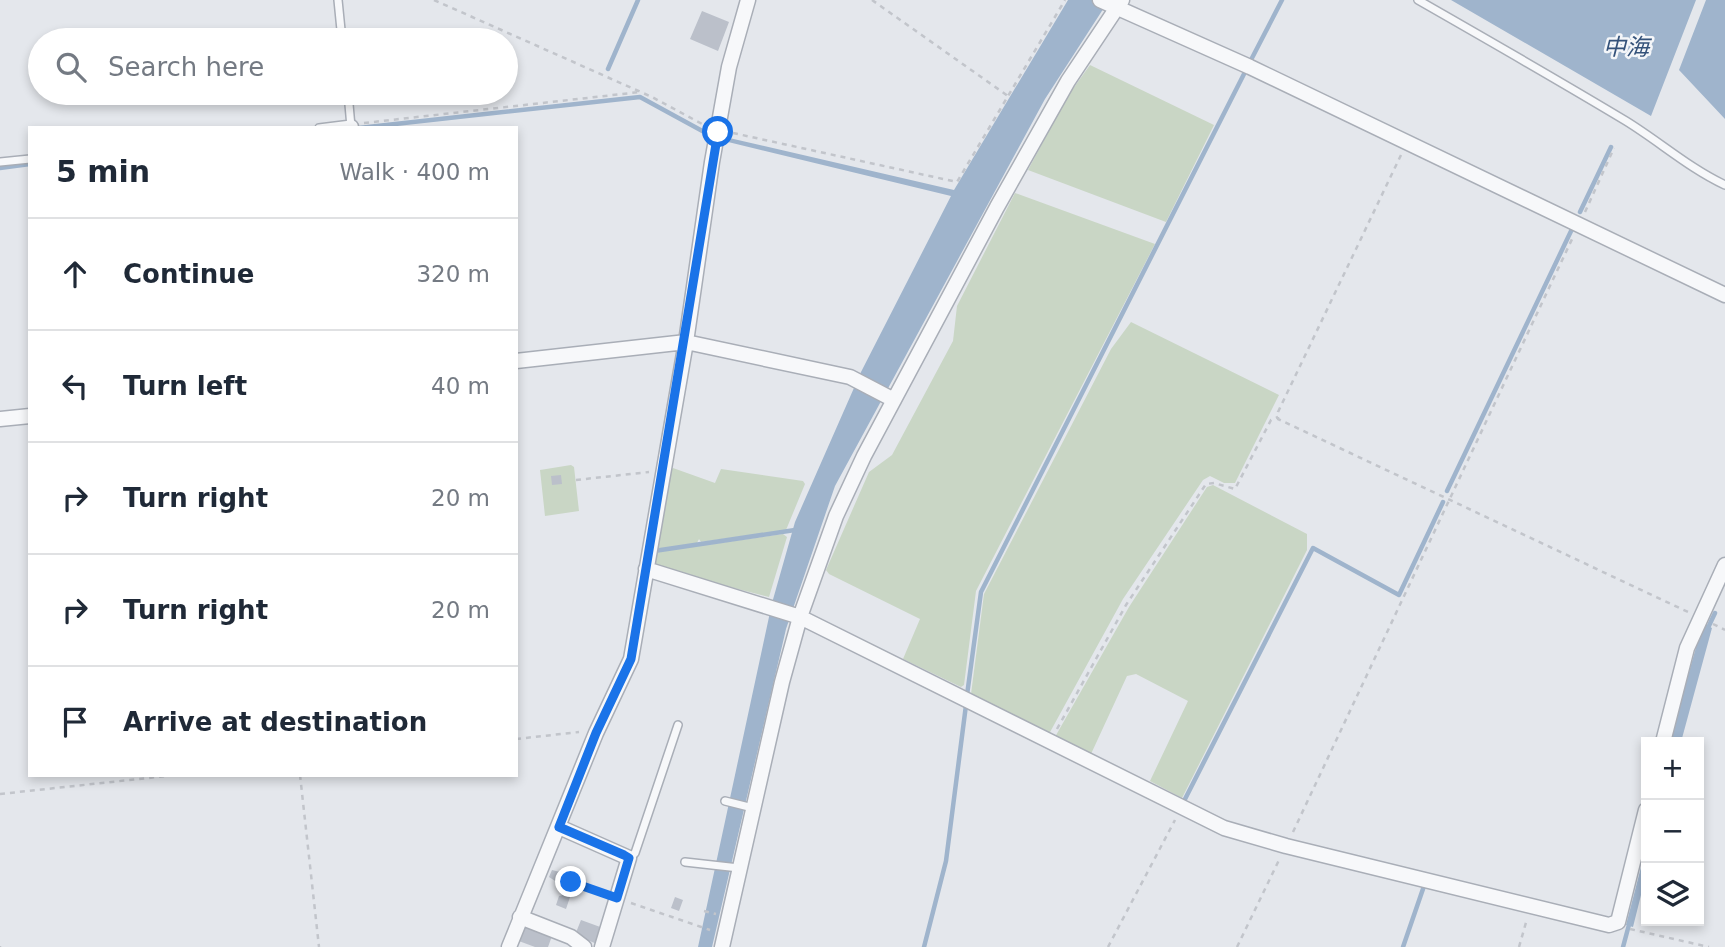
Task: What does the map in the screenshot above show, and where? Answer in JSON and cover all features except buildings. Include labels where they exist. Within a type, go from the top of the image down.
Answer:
[{"type":"street","points":[[509,947],[596,733],[631,659],[722,132],[729,67],[748,0]]},
{"type":"street","points":[[720,940],[797,615],[836,516],[891,399],[1112,3],[1725,295]]},
{"type":"street","points":[[518,361],[686,342],[856,381],[891,399]]},
{"type":"street","points":[[0,419],[28,416]]},
{"type":"street","points":[[1664,737],[1688,648],[1699,618],[1725,565]]},
{"type":"street","points":[[646,569],[797,615],[1050,743],[1232,831],[1286,846],[1614,925],[1618,922],[1641,830]]},
{"type":"street","points":[[559,827],[629,858],[602,947]]},
{"type":"street","points":[[520,917],[551,928],[584,947]]},
{"type":"lane","points":[[338,0],[341,28]]},
{"type":"lane","points":[[1418,0],[1587,97],[1644,132],[1697,171],[1725,185]]},
{"type":"lane","points":[[349,105],[351,126]]},
{"type":"lane","points":[[0,162],[28,159]]},
{"type":"lane","points":[[629,858],[635,853],[678,725]]},
{"type":"lane","points":[[727,802],[750,807]]},
{"type":"lane","points":[[685,862],[737,867]]},
{"type":"path","points":[[434,0],[497,28]]},
{"type":"path","points":[[872,0],[1008,96]]},
{"type":"path","points":[[518,38],[722,132],[954,183],[1065,0]]},
{"type":"path","points":[[351,126],[640,92]]},
{"type":"path","points":[[1050,743],[1085,674],[1126,605],[1206,484],[1214,483],[1235,489],[1271,420],[1278,417],[1407,142]]},
{"type":"path","points":[[1237,947],[1614,148]]},
{"type":"path","points":[[1278,417],[1282,423],[1725,630]]},
{"type":"path","points":[[576,480],[665,470]]},
{"type":"path","points":[[518,739],[596,733]]},
{"type":"path","points":[[0,794],[157,777]]},
{"type":"path","points":[[300,777],[319,947]]},
{"type":"path","points":[[1108,947],[1182,807]]},
{"type":"path","points":[[571,882],[701,927],[720,940]]},
{"type":"path","points":[[1519,947],[1531,906]]},
{"type":"path","points":[[1614,925],[1709,947]]},
{"type":"green space","points":[[1090,65],[1214,125],[1166,222],[1028,170],[1067,97]]},
{"type":"green space","points":[[1015,193],[1155,244],[976,591],[964,685],[961,687],[903,659],[920,619],[829,574],[826,570],[869,472],[892,455],[953,341],[957,306]]},
{"type":"green space","points":[[1131,322],[1279,395],[1235,483],[1224,483],[1210,476],[1203,480],[1123,599],[1049,734],[971,694],[984,594],[1111,349]]},
{"type":"green space","points":[[571,465],[574,467],[579,511],[545,516],[540,470]]},
{"type":"green space","points":[[673,468],[715,483],[721,469],[803,481],[805,484],[786,530],[701,542],[699,539],[697,543],[657,549],[670,471]]},
{"type":"green space","points":[[1213,485],[1307,534],[1307,550],[1182,798],[1150,781],[1188,701],[1136,674],[1127,676],[1091,754],[1055,737],[1129,607],[1207,487]]},
{"type":"green space","points":[[783,534],[787,537],[769,597],[653,567],[656,552]]},
{"type":"water","points":[[1068,0],[1109,0],[1045,99],[835,486],[786,629],[712,947],[698,947],[772,603],[795,522],[861,372],[951,196],[724,141],[725,137],[954,190]]},
{"type":"water","name":"中海","points":[[1451,0],[1696,0],[1651,116]]},
{"type":"water","name":"中海","points":[[1706,0],[1725,0],[1725,119],[1679,70]]},
{"type":"water","points":[[1703,623],[1712,628],[1682,737],[1670,737]]},
{"type":"water","points":[[1641,867],[1641,895],[1633,927],[1626,925]]},
{"type":"waterway","points":[[608,69],[638,0]]},
{"type":"waterway","points":[[1252,58],[1282,0]]},
{"type":"waterway","points":[[967,695],[981,592],[1244,74]]},
{"type":"waterway","points":[[377,126],[640,97],[706,133]]},
{"type":"waterway","points":[[1580,212],[1611,147]]},
{"type":"waterway","points":[[0,168],[28,164]]},
{"type":"waterway","points":[[1447,491],[1572,229]]},
{"type":"waterway","points":[[1183,803],[1313,548],[1399,595],[1443,502]]},
{"type":"waterway","points":[[654,551],[795,530]]},
{"type":"waterway","points":[[1707,630],[1715,613]]},
{"type":"waterway","points":[[924,947],[946,861],[966,705]]},
{"type":"waterway","points":[[1403,947],[1424,886]]},
{"type":"waterway","points":[[1623,947],[1630,921]]},
{"type":"route","points":[[571,882],[617,898],[628,864],[629,858],[624,855],[559,827],[596,733],[631,659],[665,470],[718,132]]}]
